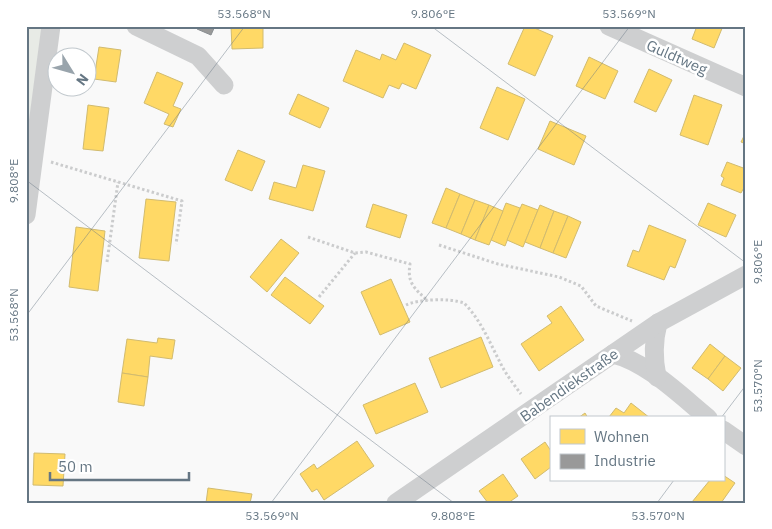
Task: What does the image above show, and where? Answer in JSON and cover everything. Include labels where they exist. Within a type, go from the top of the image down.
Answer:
[{"type":"street","points":[[26,215],[52,26]]},
{"type":"street","points":[[136,26],[198,56],[224,85]]},
{"type":"street","name":"Guldtweg","points":[[609,26],[746,87]]},
{"type":"street","name":"Babendiekstraße","points":[[396,503],[658,323],[746,275]]},
{"type":"street","points":[[657,377],[654,362],[654,338],[658,323]]},
{"type":"street","points":[[613,354],[634,361],[706,416]]},
{"type":"street","points":[[724,431],[746,446]]},
{"type":"path","points":[[46,161],[182,201],[176,244]]},
{"type":"path","points":[[107,262],[118,182]]},
{"type":"path","points":[[308,237],[355,253],[366,252],[410,264],[408,274],[410,281],[428,301]]},
{"type":"path","points":[[439,245],[498,264],[559,277],[582,286],[596,306],[639,323]]},
{"type":"path","points":[[319,297],[355,253]]},
{"type":"path","points":[[406,306],[415,301],[460,302],[470,309],[486,334],[504,370],[526,400]]},
{"type":"shaded area","points":[[26,26],[42,26],[26,147]]},
{"type":"building: Wohnen","points":[[231,26],[263,26],[263,48],[232,49]]},
{"type":"building: Wohnen","points":[[525,26],[530,26],[553,36],[535,76],[508,64]]},
{"type":"building: Wohnen","points":[[697,26],[723,26],[714,48],[692,39]]},
{"type":"building: Wohnen","points":[[404,43],[431,55],[416,89],[402,83],[399,89],[389,85],[383,98],[343,81],[356,50],[380,60],[382,54],[396,60]]},
{"type":"building: Wohnen","points":[[99,47],[121,50],[116,82],[98,80]]},
{"type":"building: Wohnen","points":[[589,57],[618,71],[605,99],[576,86]]},
{"type":"building: Wohnen","points":[[649,69],[672,80],[656,112],[634,102]]},
{"type":"building: Wohnen","points":[[157,72],[183,83],[173,106],[181,109],[173,127],[164,124],[169,114],[144,103]]},
{"type":"building: Wohnen","points":[[497,87],[525,99],[508,140],[480,128]]},
{"type":"building: Wohnen","points":[[298,94],[329,108],[320,128],[289,114]]},
{"type":"building: Wohnen","points":[[694,95],[722,105],[708,145],[680,135]]},
{"type":"building: Wohnen","points":[[88,105],[109,108],[103,151],[83,149]]},
{"type":"building: Wohnen","points":[[550,121],[586,136],[574,165],[538,149]]},
{"type":"building: Wohnen","points":[[746,132],[746,144],[741,142]]},
{"type":"building: Wohnen","points":[[238,150],[265,161],[252,191],[225,180]]},
{"type":"building: Wohnen","points":[[727,162],[746,169],[746,184],[741,193],[721,185],[724,178],[721,176]]},
{"type":"building: Wohnen","points":[[303,165],[325,171],[313,211],[269,199],[274,182],[296,188]]},
{"type":"building: Wohnen","points":[[446,188],[460,194],[446,228],[432,223]]},
{"type":"building: Wohnen","points":[[460,194],[475,200],[461,234],[446,228]]},
{"type":"building: Wohnen","points":[[146,199],[176,202],[169,261],[139,258]]},
{"type":"building: Wohnen","points":[[475,200],[489,205],[475,240],[461,234]]},
{"type":"building: Wohnen","points":[[506,203],[520,208],[505,246],[491,240]]},
{"type":"building: Wohnen","points":[[708,203],[736,215],[726,237],[698,225]]},
{"type":"building: Wohnen","points":[[373,204],[407,215],[400,238],[366,227]]},
{"type":"building: Wohnen","points":[[522,204],[538,210],[523,247],[507,240]]},
{"type":"building: Wohnen","points":[[489,205],[503,211],[489,245],[475,240]]},
{"type":"building: Wohnen","points":[[540,205],[554,211],[540,248],[525,242]]},
{"type":"building: Wohnen","points":[[554,211],[568,216],[553,253],[540,248]]},
{"type":"building: Wohnen","points":[[568,216],[581,222],[566,258],[553,253]]},
{"type":"building: Wohnen","points":[[649,225],[686,240],[675,268],[670,266],[664,280],[627,266],[633,250],[639,252]]},
{"type":"building: Wohnen","points":[[76,227],[105,231],[98,291],[69,287]]},
{"type":"building: Wohnen","points":[[281,239],[299,253],[267,292],[250,277]]},
{"type":"building: Wohnen","points":[[285,277],[324,306],[310,324],[271,295]]},
{"type":"building: Wohnen","points":[[391,279],[410,322],[380,335],[361,292]]},
{"type":"building: Wohnen","points":[[561,306],[584,340],[539,371],[521,344],[552,323],[547,316]]},
{"type":"building: Wohnen","points":[[481,337],[493,367],[441,388],[429,358]]},
{"type":"building: Wohnen","points":[[158,338],[175,340],[172,359],[150,356],[148,377],[122,373],[127,339],[157,343]]},
{"type":"building: Wohnen","points":[[710,344],[725,356],[708,379],[692,368]]},
{"type":"building: Wohnen","points":[[725,356],[741,368],[723,391],[708,379]]},
{"type":"building: Wohnen","points":[[122,373],[148,377],[144,406],[118,402]]},
{"type":"building: Wohnen","points":[[415,383],[428,412],[376,434],[363,405]]},
{"type":"building: Wohnen","points":[[631,403],[647,416],[610,416],[616,408],[624,413]]},
{"type":"building: Wohnen","points":[[357,441],[374,466],[324,500],[317,489],[312,492],[300,474],[314,464],[317,469]]},
{"type":"building: Wohnen","points":[[545,442],[550,450],[550,468],[535,479],[521,459]]},
{"type":"building: Wohnen","points":[[34,453],[65,454],[63,486],[33,485]]},
{"type":"building: Wohnen","points":[[503,474],[518,496],[508,503],[488,503],[479,491]]},
{"type":"building: Wohnen","points":[[724,476],[735,483],[721,503],[692,502],[708,482],[724,482]]},
{"type":"building: Wohnen","points":[[208,488],[252,494],[250,503],[206,503]]},
{"type":"building: Industrie","points":[[198,26],[215,26],[211,35],[197,29]]}]
